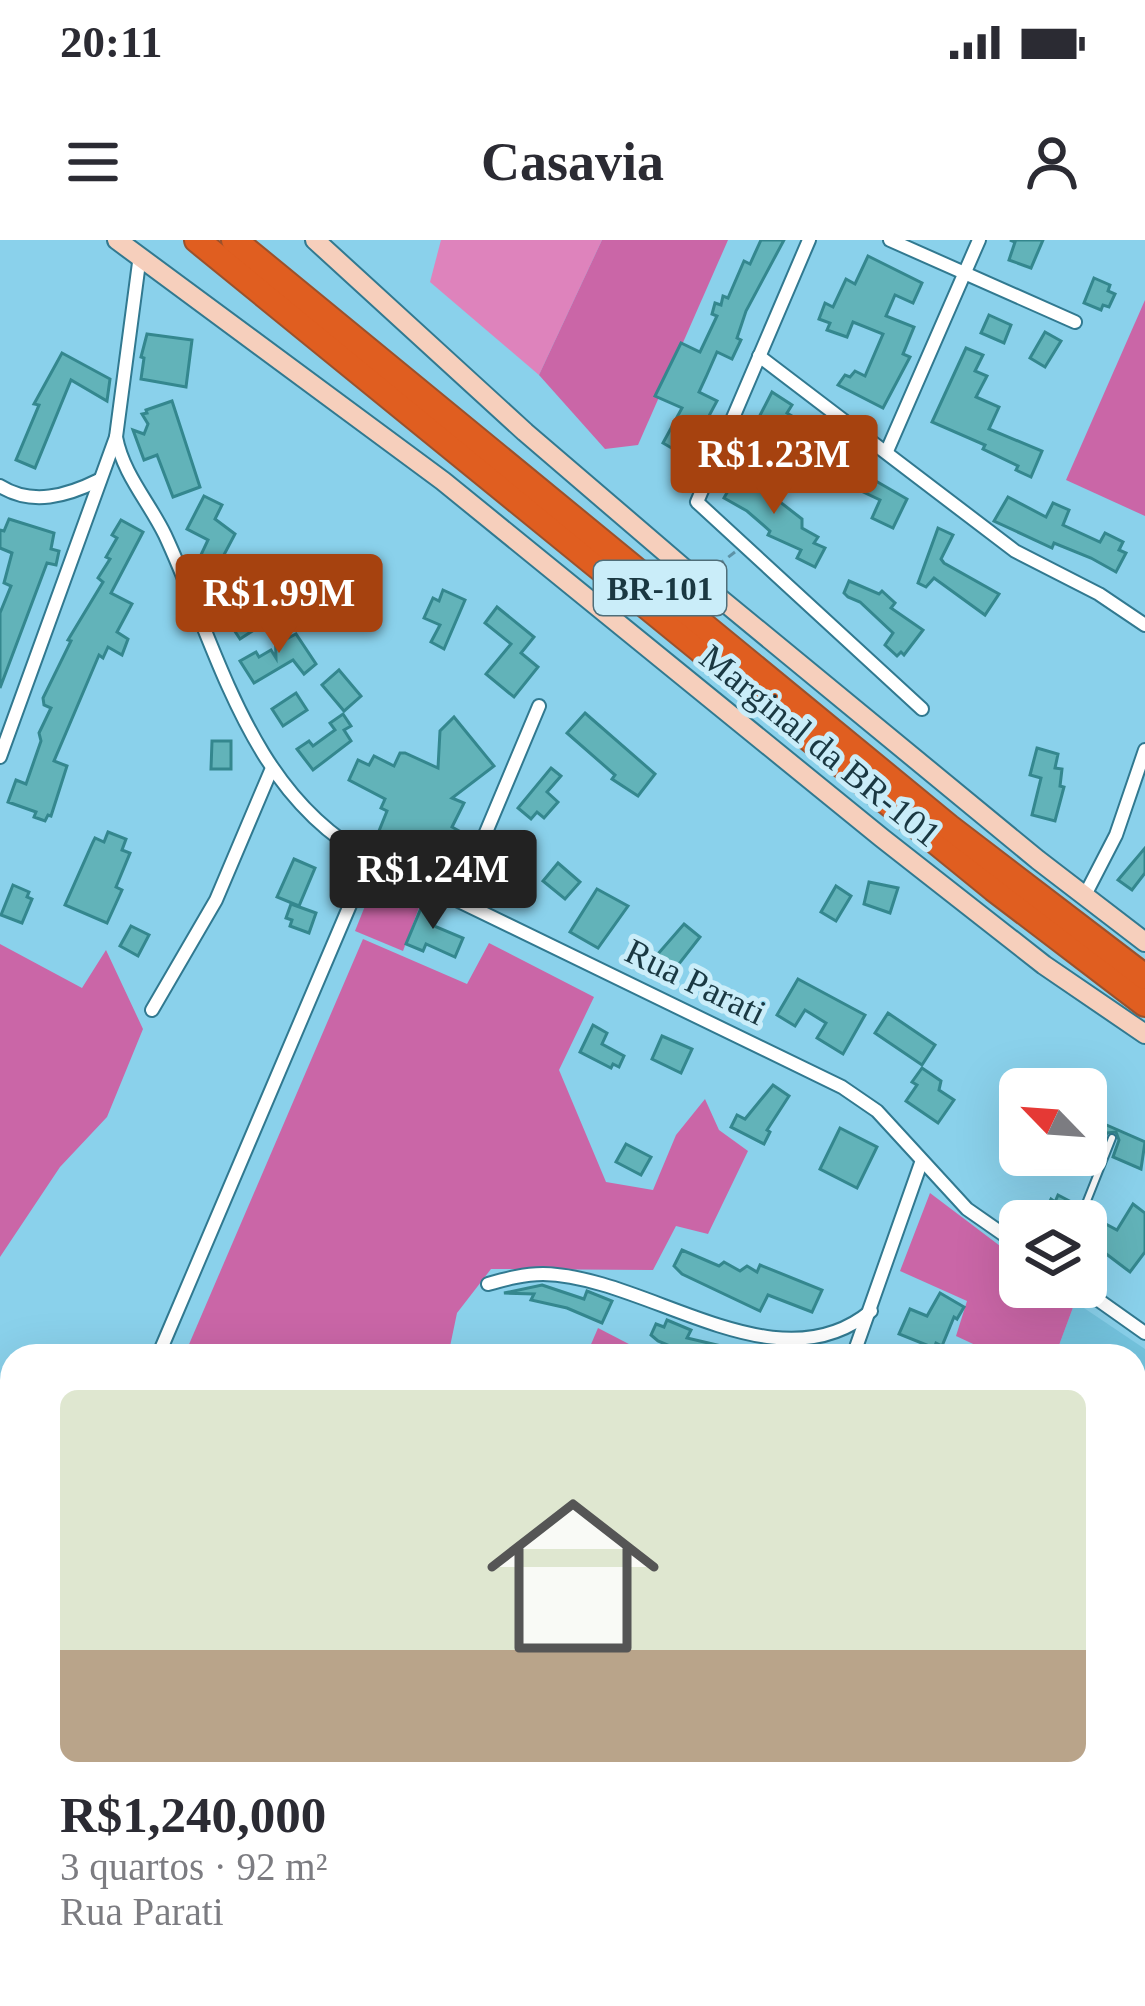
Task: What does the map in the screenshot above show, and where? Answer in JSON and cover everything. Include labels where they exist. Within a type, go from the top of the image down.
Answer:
[{"type":"highway","name":"BR-101","points":[[197,240],[975,874],[1145,1004]]},
{"type":"highway","name":"BR-101","points":[[234,240],[949,827],[1145,977]]},
{"type":"main road","name":"Marginal da BR-101","points":[[117,240],[443,481],[912,862],[1045,965],[1145,1034]]},
{"type":"main road","name":"Marginal da BR-101","points":[[315,240],[525,432],[700,582],[1145,942]]},
{"type":"street","points":[[809,240],[697,502],[922,709]]},
{"type":"street","points":[[890,240],[1076,322]]},
{"type":"street","points":[[887,451],[979,240]]},
{"type":"street","points":[[0,757],[116,437],[140,255]]},
{"type":"street","points":[[759,356],[1015,551],[1099,594],[1145,626]]},
{"type":"street","name":"Rua Parati","points":[[116,437],[124,468],[158,520],[234,698],[272,768],[320,825],[370,858],[842,1087],[877,1111],[967,1209],[999,1231]]},
{"type":"street","points":[[0,486],[16,496],[44,497],[100,479]]},
{"type":"street","points":[[458,899],[538,706]]},
{"type":"street","points":[[1084,896],[1116,835],[1145,749]]},
{"type":"street","points":[[152,1010],[216,899],[272,768]]},
{"type":"street","points":[[163,1344],[370,858]]},
{"type":"street","points":[[858,1344],[921,1163]]},
{"type":"street","points":[[488,1284],[542,1274],[573,1277],[640,1295],[731,1329],[785,1338],[840,1332],[871,1311]]},
{"type":"street","points":[[1107,1306],[1145,1333]]},
{"type":"lane","points":[[1087,1200],[1112,1138]]},
{"type":"path","points":[[700,582],[745,546]]},
{"type":"shaded area","points":[[441,240],[602,240],[539,375],[430,282]]},
{"type":"shaded area","points":[[602,240],[728,240],[638,445],[605,449],[539,375]]},
{"type":"shaded area","points":[[1145,300],[1145,516],[1066,480]]},
{"type":"shaded area","points":[[379,871],[424,894],[403,951],[355,931]]},
{"type":"shaded area","points":[[363,939],[467,984],[489,943],[594,997],[559,1070],[606,1182],[653,1190],[676,1135],[705,1099],[719,1130],[748,1151],[708,1234],[676,1226],[653,1270],[491,1269],[457,1313],[451,1344],[189,1344]]},
{"type":"shaded area","points":[[0,944],[82,988],[106,950],[143,1029],[107,1117],[60,1167],[0,1257]]},
{"type":"shaded area","points":[[930,1193],[999,1245],[999,1308],[1073,1308],[1059,1344],[973,1344],[956,1336],[967,1301],[900,1271]]},
{"type":"shaded area","points":[[1073,1308],[1084,1308],[1138,1344],[1059,1344]]},
{"type":"shaded area","points":[[598,1328],[629,1344],[591,1344]]},
{"type":"building","points":[[761,240],[784,240],[746,311],[732,359],[717,352],[699,392],[717,401],[687,457],[663,443],[682,408],[655,396],[681,343],[700,352],[717,316],[712,314],[715,303],[721,305],[723,296],[728,298],[744,261],[750,264]]},
{"type":"building","points":[[1010,240],[1043,240],[1031,268],[1009,260],[1015,242]]},
{"type":"building","points":[[868,256],[922,283],[913,303],[895,295],[886,316],[914,327],[903,354],[910,357],[883,408],[838,385],[855,371],[865,376],[883,334],[853,322],[847,337],[827,330],[830,323],[819,319],[825,303],[833,307],[846,279],[855,284]]},
{"type":"building","points":[[1094,278],[1110,285],[1108,291],[1115,294],[1109,307],[1103,305],[1101,310],[1084,303]]},
{"type":"building","points":[[989,315],[1011,325],[1004,343],[981,333]]},
{"type":"building","points":[[1045,332],[1061,341],[1045,367],[1030,358]]},
{"type":"building","points":[[147,334],[192,340],[186,387],[141,379]]},
{"type":"building","points":[[966,348],[983,355],[975,371],[987,376],[976,397],[999,407],[989,429],[1042,451],[1031,477],[983,449],[985,445],[932,422]]},
{"type":"building","points":[[62,353],[110,379],[107,401],[71,380],[35,468],[16,460],[39,405],[34,404]]},
{"type":"building","points":[[772,392],[792,405],[787,413],[797,419],[785,447],[754,427]]},
{"type":"building","points":[[172,401],[200,487],[173,497],[157,455],[144,460],[133,430],[144,434],[148,424],[142,414]]},
{"type":"building","points":[[802,432],[836,448],[829,465],[852,475],[845,490],[797,466],[802,457],[789,450]]},
{"type":"building","points":[[741,468],[756,476],[753,481],[802,519],[802,528],[818,537],[814,543],[825,548],[815,567],[797,558],[801,550],[768,535],[770,531],[747,511],[724,498]]},
{"type":"building","points":[[862,473],[907,499],[893,528],[872,518],[880,500],[855,488]]},
{"type":"building","points":[[204,496],[222,505],[215,519],[235,534],[217,568],[199,559],[208,540],[187,529]]},
{"type":"building","points":[[1008,497],[1046,517],[1053,503],[1069,510],[1063,525],[1100,542],[1105,533],[1123,542],[1119,550],[1126,553],[1116,572],[994,521]]},
{"type":"building","points":[[9,519],[54,533],[51,549],[59,551],[56,565],[47,563],[0,688],[0,613],[11,586],[4,583],[12,553],[0,548],[0,530],[4,531]]},
{"type":"building","points":[[121,520],[143,532],[111,593],[132,604],[117,632],[128,639],[122,655],[108,647],[103,658],[99,655],[54,761],[67,766],[51,816],[45,821],[34,817],[36,812],[8,802],[16,780],[26,784],[51,708],[43,698],[68,640],[103,582],[98,578],[110,559],[106,557],[117,538],[112,535]]},
{"type":"building","points":[[938,528],[953,535],[941,559],[944,563],[999,594],[985,615],[934,578],[926,587],[918,583]]},
{"type":"building","points":[[849,581],[879,594],[882,591],[895,603],[891,608],[923,630],[904,655],[897,656],[885,645],[893,633],[844,593]]},
{"type":"building","points":[[443,590],[465,600],[444,649],[431,642],[440,625],[424,618],[433,598],[439,601]]},
{"type":"building","points":[[237,602],[257,628],[240,639],[222,612]]},
{"type":"building","points":[[497,607],[534,637],[521,653],[538,667],[514,697],[486,674],[511,644],[485,623]]},
{"type":"building","points":[[275,622],[288,622],[288,638],[296,634],[316,664],[304,674],[293,660],[254,683],[240,661],[271,650],[276,658]]},
{"type":"building","points":[[339,670],[361,696],[344,711],[322,685]]},
{"type":"building","points":[[296,693],[307,710],[283,726],[272,709]]},
{"type":"building","points":[[585,713],[655,774],[638,796],[612,779],[615,775],[567,733]]},
{"type":"building","points":[[343,714],[351,726],[344,730],[351,741],[313,770],[297,749],[309,741],[313,746],[335,730],[330,723]]},
{"type":"building","points":[[454,717],[494,766],[452,798],[464,803],[452,827],[461,832],[446,859],[379,831],[387,811],[381,808],[385,799],[349,780],[358,760],[369,765],[374,756],[394,766],[400,753],[405,753],[438,768],[440,731]]},
{"type":"building","points":[[212,741],[231,741],[231,769],[211,769]]},
{"type":"building","points":[[1037,748],[1058,754],[1055,768],[1062,769],[1060,786],[1064,787],[1055,821],[1032,815],[1041,778],[1030,775]]},
{"type":"building","points":[[551,768],[561,776],[547,792],[558,802],[544,818],[537,812],[531,819],[518,808]]},
{"type":"building","points":[[108,832],[126,839],[122,850],[130,853],[116,887],[122,890],[107,923],[65,905],[95,838],[104,842]]},
{"type":"building","points":[[1145,848],[1145,873],[1132,890],[1118,880]]},
{"type":"building","points":[[294,859],[315,868],[299,906],[277,897]]},
{"type":"building","points":[[558,863],[580,882],[565,899],[543,881]]},
{"type":"building","points":[[869,882],[898,888],[890,913],[864,904]]},
{"type":"building","points":[[13,885],[29,892],[27,897],[32,899],[22,923],[1,915]]},
{"type":"building","points":[[836,886],[851,896],[836,921],[821,912]]},
{"type":"building","points":[[597,889],[628,906],[598,948],[570,932]]},
{"type":"building","points":[[424,901],[442,909],[434,926],[463,938],[455,957],[426,944],[423,951],[406,944]]},
{"type":"building","points":[[291,904],[316,913],[309,933],[290,926],[292,920],[286,918]]},
{"type":"building","points":[[684,924],[700,937],[675,969],[657,955]]},
{"type":"building","points":[[131,926],[149,935],[138,956],[120,946]]},
{"type":"building","points":[[798,979],[865,1015],[843,1054],[817,1038],[826,1023],[805,1010],[795,1026],[777,1015]]},
{"type":"building","points":[[888,1013],[935,1045],[922,1065],[875,1033]]},
{"type":"building","points":[[593,1025],[607,1033],[602,1044],[624,1056],[619,1067],[613,1064],[611,1068],[580,1052]]},
{"type":"building","points":[[662,1036],[692,1049],[681,1073],[652,1059]]},
{"type":"building","points":[[922,1068],[941,1081],[939,1090],[954,1100],[938,1123],[906,1101]]},
{"type":"building","points":[[773,1085],[789,1096],[767,1130],[764,1144],[731,1127],[737,1115],[745,1119]]},
{"type":"building","points":[[1107,1125],[1145,1142],[1141,1169],[1113,1157],[1119,1140],[1116,1132],[1107,1133]]},
{"type":"building","points":[[840,1128],[877,1147],[857,1188],[820,1169]]},
{"type":"building","points":[[626,1144],[651,1157],[641,1175],[616,1162]]},
{"type":"building","points":[[1133,1204],[1145,1213],[1145,1252],[1130,1272],[1107,1255],[1107,1225],[1117,1230]]},
{"type":"building","points":[[682,1250],[740,1271],[747,1266],[757,1272],[760,1265],[822,1290],[812,1312],[768,1295],[760,1311],[682,1274],[674,1266]]},
{"type":"building","points":[[542,1285],[584,1299],[587,1291],[612,1301],[602,1323],[531,1300],[534,1294],[504,1293]]},
{"type":"building","points":[[940,1293],[964,1307],[954,1317],[943,1344],[924,1344],[899,1334],[910,1309],[927,1316]]},
{"type":"building","points":[[667,1320],[691,1330],[687,1338],[712,1344],[665,1344],[651,1335],[656,1324],[664,1327]]}]
